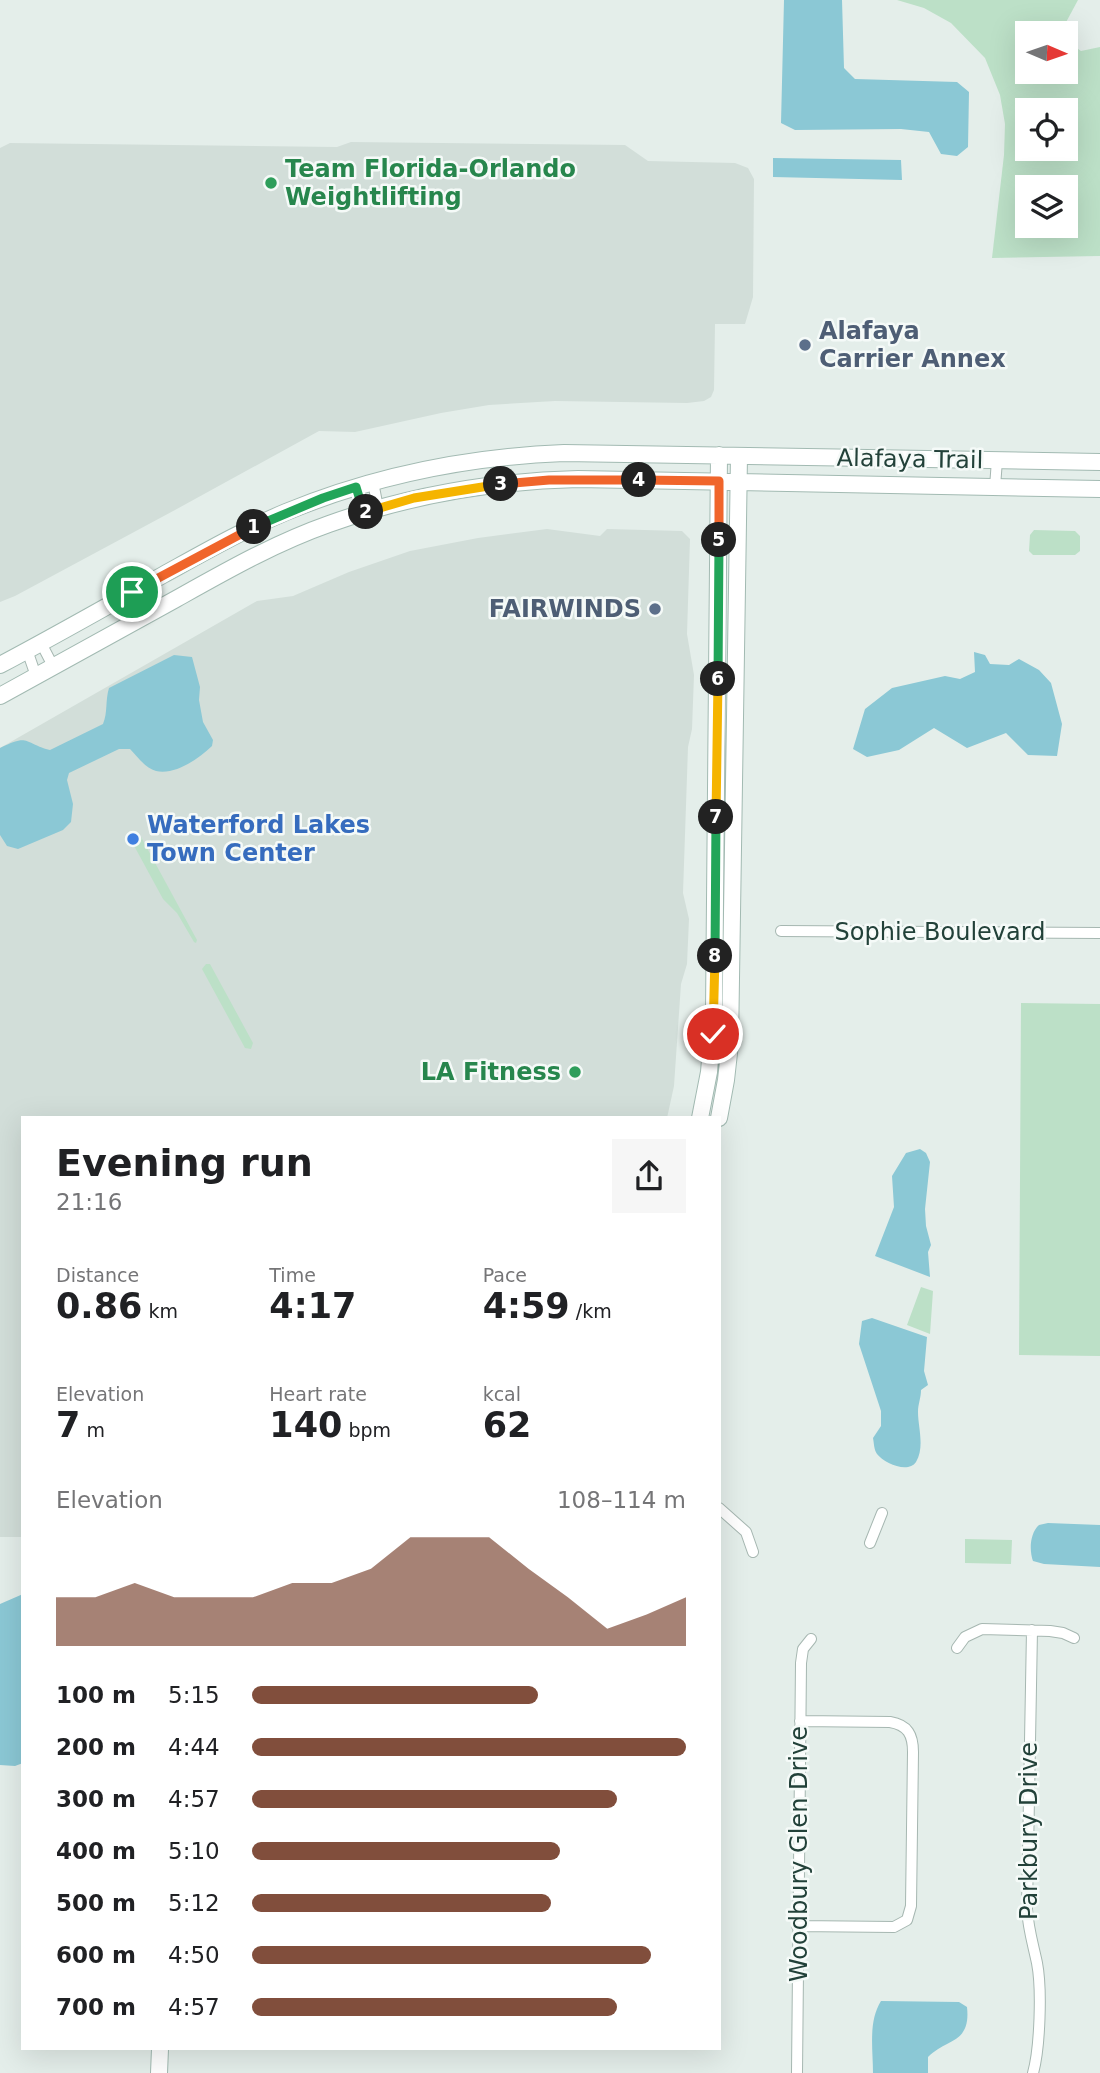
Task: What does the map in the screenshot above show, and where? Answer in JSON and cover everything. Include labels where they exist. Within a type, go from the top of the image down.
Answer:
[{"type":"main road","name":"Alafaya Trail","points":[[0,665],[250,528],[356,487],[442,465],[533,454],[596,453],[1100,462]]},
{"type":"main road","points":[[700,1116],[710,1063],[714,1012],[719,455]]},
{"type":"main road","points":[[719,1116],[730,1044],[739,456]]},
{"type":"main road","name":"Alafaya Trail","points":[[0,696],[259,554],[327,524],[445,492],[516,482],[578,479],[1100,489]]},
{"type":"main road","points":[[718,652],[729,673],[727,748],[735,763]]},
{"type":"main road","points":[[159,2073],[160,2050]]},
{"type":"street","points":[[995,487],[997,460]]},
{"type":"street","points":[[371,510],[373,482]]},
{"type":"street","points":[[356,487],[371,510]]},
{"type":"street","points":[[34,646],[53,666]]},
{"type":"street","points":[[34,646],[36,676]]},
{"type":"street","name":"Sophie Boulevard","points":[[781,931],[1100,933]]},
{"type":"street","points":[[721,1510],[746,1532],[752,1552]]},
{"type":"street","points":[[870,1543],[882,1513]]},
{"type":"street","points":[[957,1648],[965,1636],[976,1630],[1056,1631],[1074,1638]]},
{"type":"street","name":"Parkbury Drive","points":[[1032,1630],[1027,1918],[1037,1962],[1038,1984],[1038,2046],[1033,2073]]},
{"type":"street","name":"Woodbury Glen Drive","points":[[797,2073],[802,1656],[803,1649],[811,1639]]},
{"type":"street","points":[[797,1926],[894,1927],[907,1920],[911,1906],[913,1746],[910,1733],[902,1725],[890,1722],[800,1721]]},
{"type":"shaded area","points":[[351,142],[625,145],[648,161],[735,163],[748,168],[754,179],[753,297],[745,324],[715,324],[714,390],[711,397],[704,401],[687,403],[555,401],[489,405],[355,432],[319,431],[0,602],[0,148],[10,143],[337,147]]},
{"type":"shaded area","name":"Waterford Lakes Town Center","points":[[547,529],[600,536],[607,529],[682,531],[690,539],[687,634],[694,675],[692,729],[688,747],[683,893],[689,919],[687,964],[681,984],[674,1086],[667,1116],[21,1116],[21,1537],[0,1537],[0,748],[257,601],[293,596],[349,572],[410,551]]},
{"type":"green space","points":[[897,0],[1078,0],[1067,21],[1015,21],[1015,84],[1078,84],[1078,49],[1081,51],[1100,47],[1100,256],[992,258],[1004,155],[1005,124],[1000,95],[985,58],[951,23],[924,8]]},
{"type":"green space","points":[[1034,530],[1075,531],[1080,536],[1080,551],[1075,555],[1033,555],[1029,551],[1030,535]]},
{"type":"green space","points":[[137,836],[141,837],[197,940],[196,943],[177,913],[163,899],[132,842]]},
{"type":"green space","points":[[206,964],[210,964],[253,1043],[251,1049],[245,1048],[202,969]]},
{"type":"green space","points":[[1021,1003],[1100,1004],[1100,1356],[1019,1355]]},
{"type":"green space","points":[[921,1287],[933,1291],[930,1334],[907,1325]]},
{"type":"green space","points":[[965,1539],[1012,1540],[1011,1564],[965,1563]]},
{"type":"water","points":[[784,0],[842,0],[844,68],[855,79],[957,82],[969,92],[968,147],[957,156],[941,154],[929,132],[901,129],[795,130],[781,123]]},
{"type":"water","points":[[773,158],[901,160],[902,180],[773,177]]},
{"type":"water","points":[[974,652],[985,655],[990,664],[1009,665],[1019,659],[1039,670],[1051,683],[1062,724],[1057,756],[1028,755],[1006,733],[967,748],[934,728],[899,750],[867,757],[853,749],[865,709],[892,688],[945,676],[960,679],[975,672]]},
{"type":"water","points":[[174,655],[192,657],[200,687],[199,700],[203,722],[213,740],[212,746],[193,761],[171,771],[156,771],[145,765],[130,749],[119,749],[69,773],[67,780],[73,804],[71,822],[63,830],[18,849],[7,846],[0,835],[0,748],[22,740],[50,750],[103,724],[109,688]]},
{"type":"water","points":[[920,1149],[926,1153],[930,1162],[925,1209],[931,1245],[928,1252],[930,1277],[875,1256],[894,1207],[892,1176],[906,1153]]},
{"type":"water","points":[[872,1318],[927,1337],[924,1371],[928,1385],[921,1390],[918,1409],[920,1450],[916,1462],[908,1467],[885,1461],[875,1448],[873,1438],[881,1426],[881,1411],[859,1344],[862,1321]]},
{"type":"water","points":[[1039,1525],[1100,1525],[1100,1567],[1033,1561],[1032,1537]]},
{"type":"water","points":[[21,1595],[21,1764],[15,1766],[0,1765],[0,1604]]},
{"type":"water","points":[[881,2001],[959,2002],[967,2007],[965,2028],[956,2039],[928,2057],[928,2073],[873,2073],[874,2018]]},
{"type":"place","name":"Team Florida-Orlando Weightlifting","points":[[271,183]]},
{"type":"place","name":"Alafaya Carrier Annex","points":[[805,345]]},
{"type":"place","name":"FAIRWINDS","points":[[655,609]]},
{"type":"place","name":"Waterford Lakes Town Center","points":[[133,839]]},
{"type":"place","name":"LA Fitness","points":[[575,1072]]},
{"type":"route","points":[[132,592],[250,528],[356,487],[364,513],[414,498],[516,482],[578,479],[719,481],[713,1034]]}]
